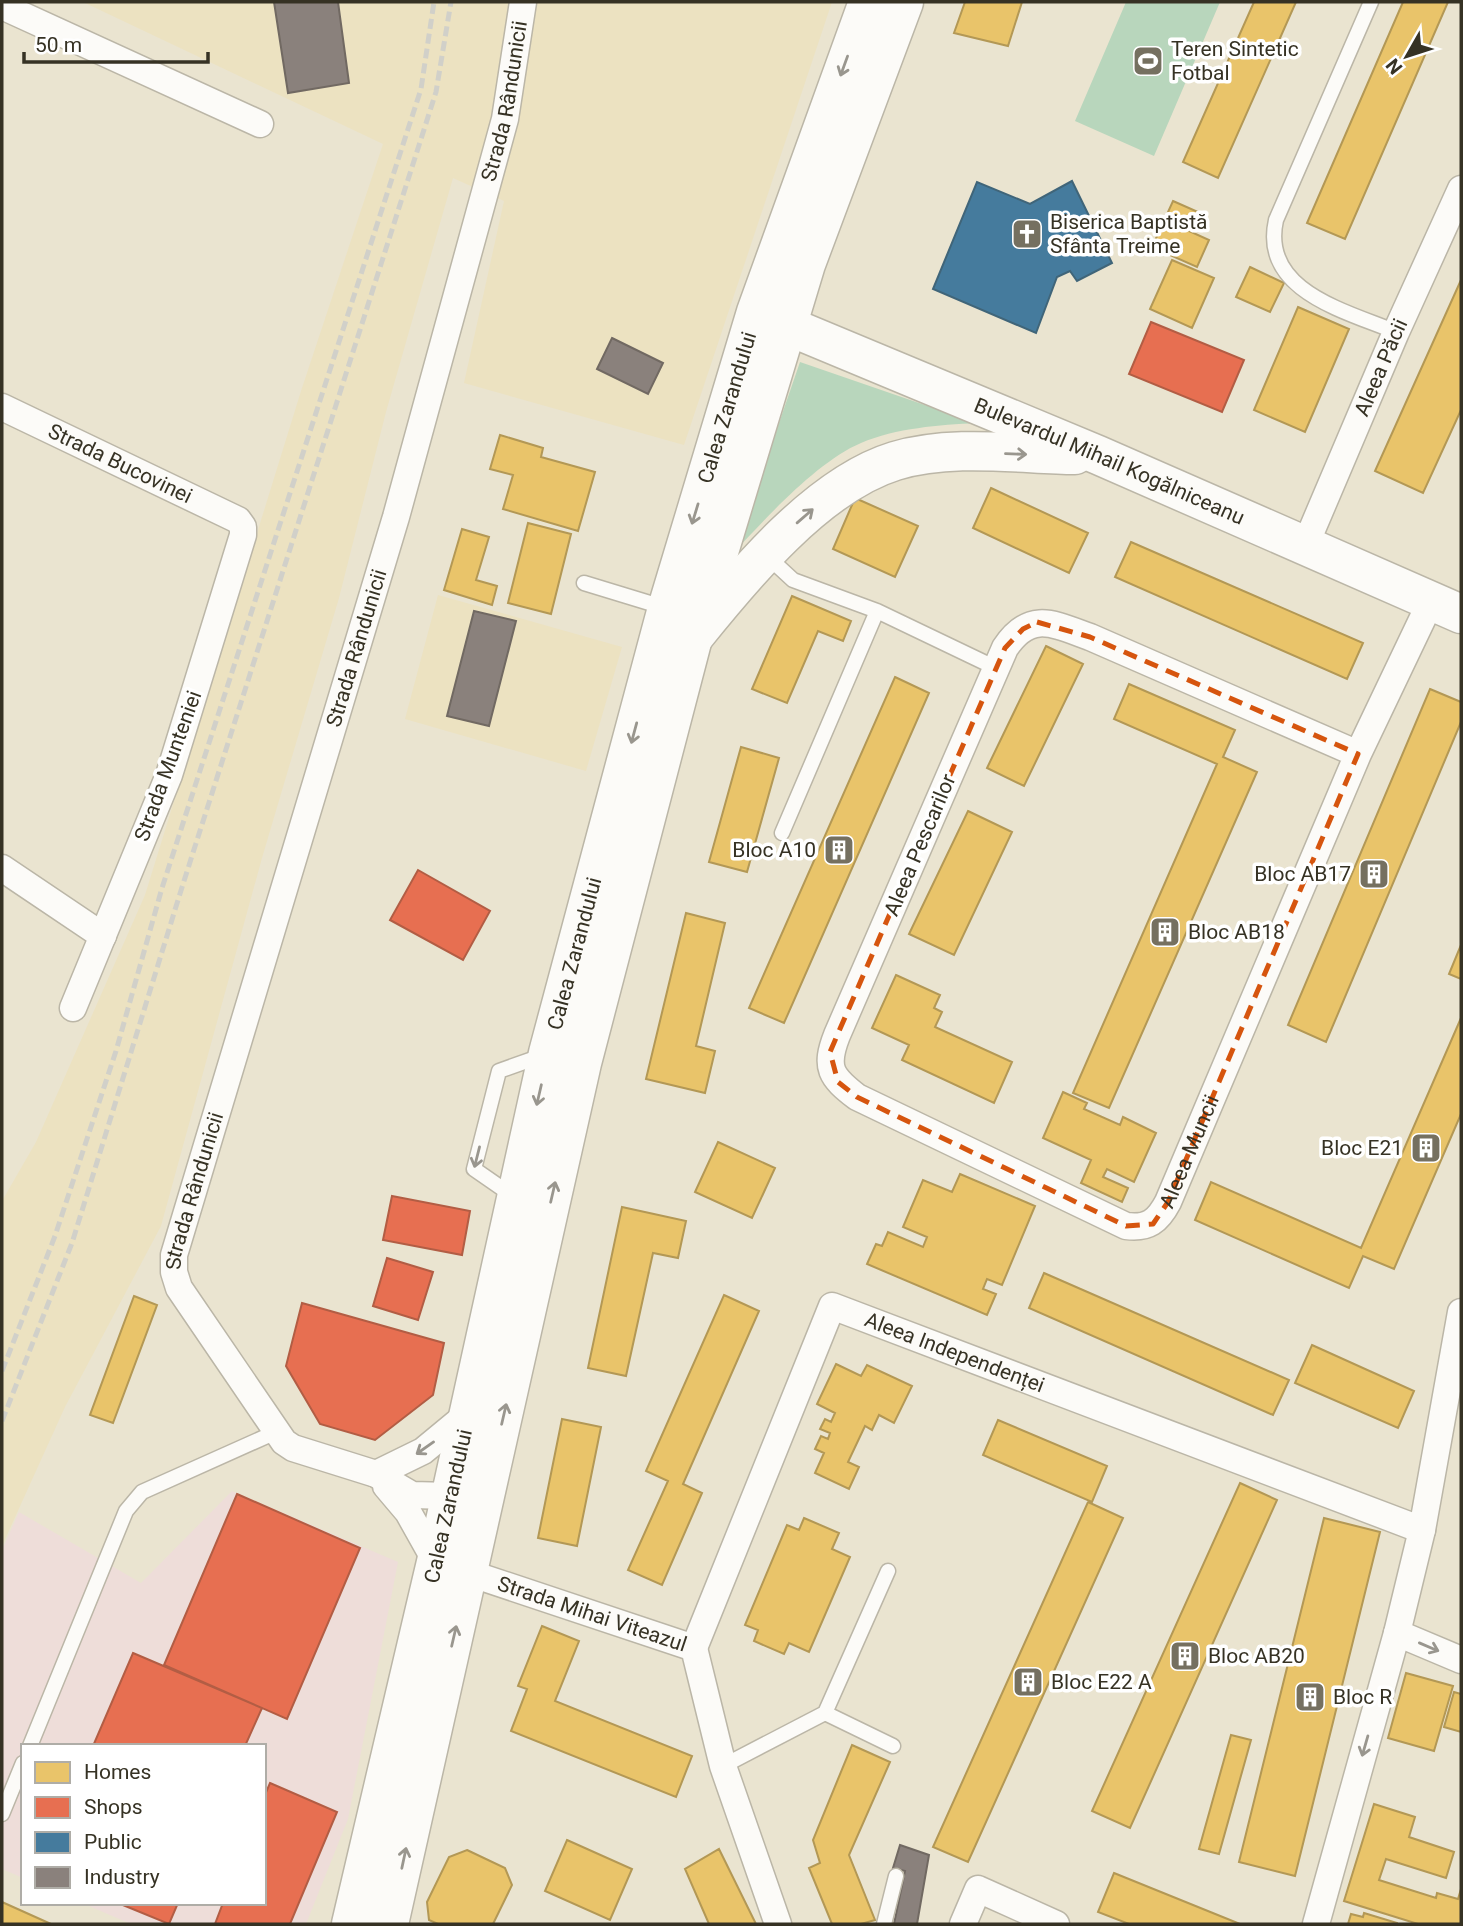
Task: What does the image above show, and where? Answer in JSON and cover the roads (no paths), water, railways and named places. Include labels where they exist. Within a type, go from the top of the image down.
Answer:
[{"type":"main road","name":"Calea Zarandului","points":[[467,1500],[469,1413],[548,1053],[667,608],[771,319],[867,2]]},
{"type":"main road","name":"Calea Zarandului","points":[[389,1924],[452,1568],[467,1500],[693,638],[771,319],[806,264],[904,2]]},
{"type":"main road","name":"Bulevardul Mihail Kogălniceanu","points":[[771,319],[1098,455],[1446,608]]},
{"type":"main road","points":[[693,638],[765,554],[814,508],[860,478],[895,461],[945,453],[1098,455]]},
{"type":"main road","name":"Calea Zarandului","points":[[351,1924],[452,1568]]},
{"type":"street","name":"Strada Rândunicii","points":[[276,1432],[179,1288],[174,1272],[174,1255],[396,517],[505,119],[523,2]]},
{"type":"street","points":[[2,6],[260,124]]},
{"type":"street","name":"Aleea Păcii","points":[[1305,546],[1396,332],[1461,189]]},
{"type":"street","name":"Strada Bucovinei","points":[[2,407],[238,520]]},
{"type":"street","name":"Strada Munteniei","points":[[74,1008],[169,775],[243,535],[243,527],[238,520]]},
{"type":"street","name":"Aleea Muncii","points":[[838,1082],[857,1097],[1126,1226],[1139,1228],[1153,1224],[1168,1202],[1358,754],[1446,608]]},
{"type":"street","name":"Aleea Pescarilor","points":[[838,1082],[831,1069],[830,1052],[996,668],[1013,636],[1037,622],[1056,625],[1090,637],[1358,754]]},
{"type":"street","points":[[2,868],[103,936]]},
{"type":"street","name":"Aleea Independenței","points":[[694,1648],[832,1306],[1422,1530]]},
{"type":"street","points":[[1316,1924],[1397,1633],[1422,1530],[1461,1312]]},
{"type":"street","points":[[376,1474],[423,1451],[469,1413]]},
{"type":"street","points":[[276,1432],[293,1448],[376,1474],[417,1473],[467,1500]]},
{"type":"street","points":[[376,1474],[452,1568]]},
{"type":"street","name":"Strada Mihai Viteazul","points":[[452,1568],[694,1648],[723,1766],[778,1924]]},
{"type":"street","points":[[1397,1633],[1461,1660]]},
{"type":"street","points":[[962,1924],[978,1889],[1056,1924]]},
{"type":"lane","points":[[1371,2],[1276,220],[1273,236],[1275,253],[1284,270],[1307,294],[1396,332]]},
{"type":"lane","points":[[765,554],[793,580],[877,611],[996,668]]},
{"type":"lane","points":[[584,583],[667,608]]},
{"type":"lane","points":[[782,833],[877,611]]},
{"type":"lane","points":[[31,1744],[126,1511],[142,1492],[276,1432]]},
{"type":"lane","points":[[723,1766],[825,1713],[888,1571]]},
{"type":"lane","points":[[825,1713],[893,1746]]},
{"type":"lane","points":[[2,1814],[21,1768]]},
{"type":"lane","points":[[884,1924],[896,1876]]},
{"type":"railway","points":[[2,1371],[55,1236],[116,1051],[162,888],[421,89],[434,2]]},
{"type":"railway","points":[[2,1421],[72,1243],[183,884],[436,92],[451,2]]},
{"type":"place","name":"Teren Sintetic Fotbal","points":[[1148,61]]},
{"type":"place","name":"Biserica Baptistă Sfânta Treime","points":[[1027,234]]},
{"type":"place","name":"Bloc A10","points":[[839,850]]},
{"type":"place","name":"Bloc AB17","points":[[1374,874]]},
{"type":"place","name":"Bloc AB18","points":[[1165,932]]},
{"type":"place","name":"Bloc E21","points":[[1426,1148]]},
{"type":"place","name":"Bloc AB20","points":[[1185,1656]]},
{"type":"place","name":"Bloc E22 A","points":[[1028,1682]]},
{"type":"place","name":"Bloc R","points":[[1310,1697]]}]
